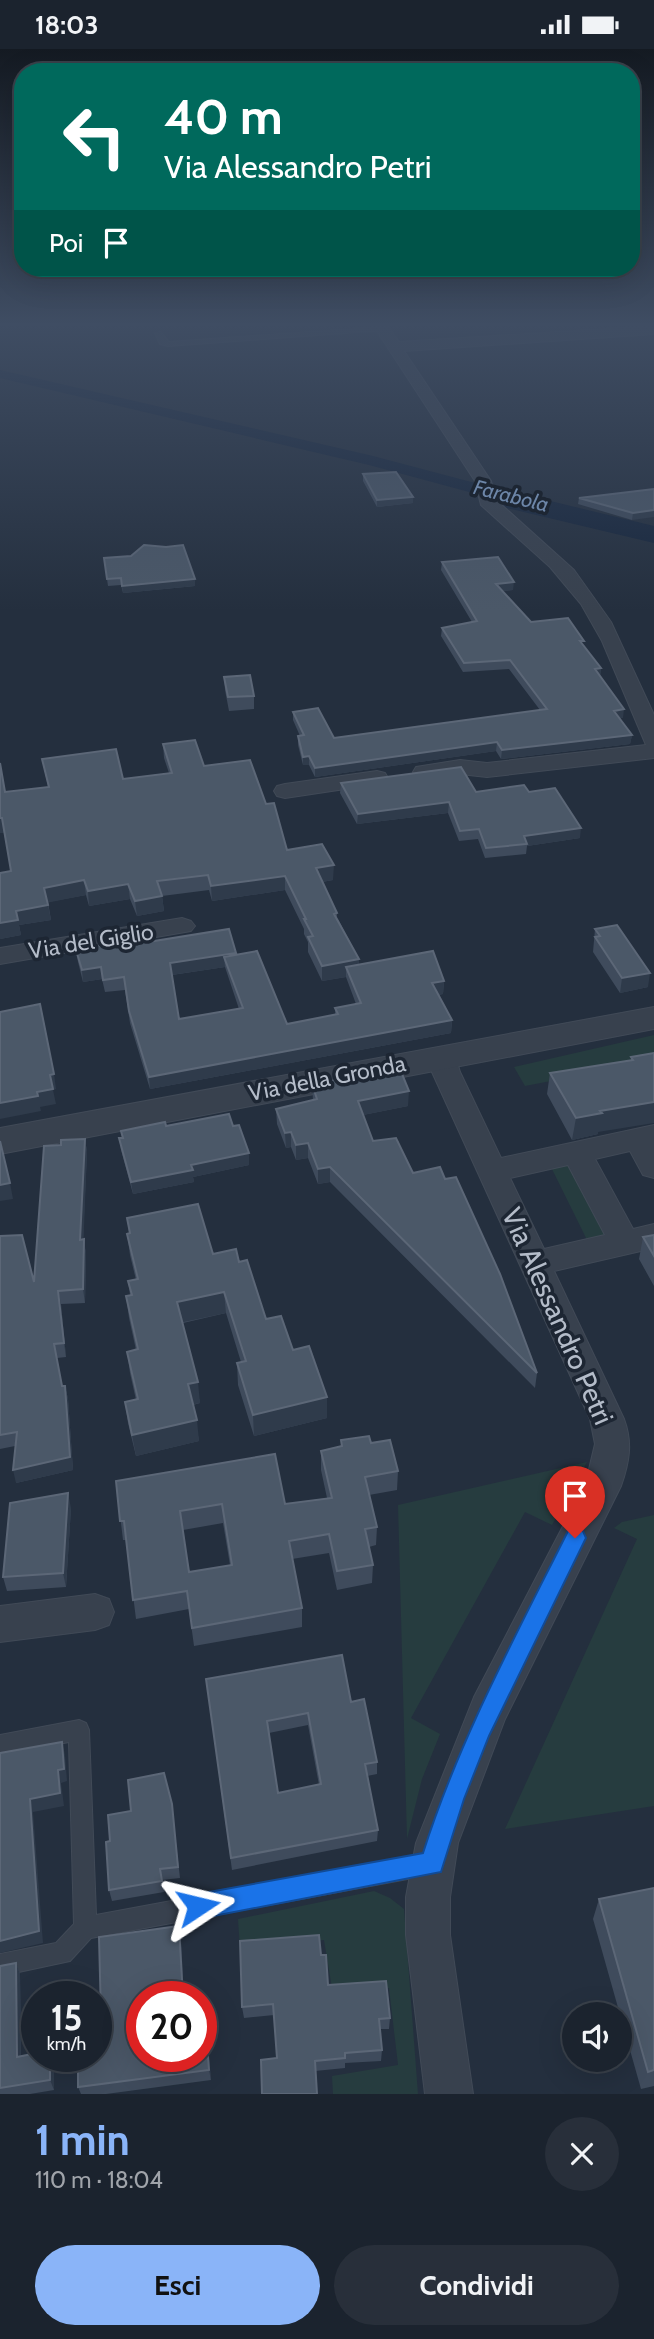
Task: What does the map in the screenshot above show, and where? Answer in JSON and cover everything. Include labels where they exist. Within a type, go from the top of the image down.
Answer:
[{"type":"street","points":[[440,420],[484,491],[576,583],[591,604],[614,647],[654,741]]},
{"type":"street","points":[[285,791],[460,767],[487,770],[654,751]]},
{"type":"street","name":"Via del Giglio","points":[[0,956],[182,926]]},
{"type":"street","name":"Via della Gronda","points":[[0,1140],[654,1018]]},
{"type":"street","name":"Via Alessandro Petri","points":[[443,1056],[446,1072],[611,1428],[613,1459],[603,1486],[483,1724],[449,1808],[432,1863],[428,1935],[449,2094]]},
{"type":"street","points":[[493,1171],[645,1137],[654,1167]]},
{"type":"street","points":[[534,1263],[640,1240],[576,1152]]},
{"type":"street","points":[[0,1624],[95,1612]]},
{"type":"lane","points":[[0,1745],[79,1730],[85,1928]]},
{"type":"lane","points":[[0,1965],[62,1953],[85,1928],[432,1863]]},
{"type":"green space","points":[[654,1035],[654,1061],[525,1086],[514,1067]]},
{"type":"green space","points":[[576,1159],[616,1239],[589,1244],[550,1165]]},
{"type":"green space","points":[[587,1462],[552,1525],[525,1512],[411,1718],[440,1734],[422,1779],[407,1839],[398,1505]]},
{"type":"green space","points":[[654,1515],[654,1806],[505,1829],[637,1539],[614,1528],[622,1522]]},
{"type":"green space","points":[[374,1891],[390,1898],[404,1909],[418,2094],[333,2094],[332,2076],[398,2065],[389,1988],[333,1994],[324,1940],[240,1949],[238,1919]]},
{"type":"water","points":[[492,487],[654,526],[654,543],[503,507],[494,501]]},
{"type":"building","points":[[396,472],[413,497],[377,500],[363,474]]},
{"type":"building","points":[[654,489],[654,510],[633,513],[579,498]]},
{"type":"building","points":[[144,545],[183,545],[195,579],[122,586],[121,578],[107,579],[104,558],[131,556]]},
{"type":"building","points":[[498,557],[514,582],[496,584],[531,622],[568,618],[584,641],[580,641],[601,668],[595,669],[624,709],[614,711],[632,735],[502,750],[497,742],[315,768],[309,756],[303,757],[298,736],[304,735],[293,712],[318,708],[334,738],[547,709],[510,660],[464,663],[442,628],[477,621],[442,562]]},
{"type":"building","points":[[250,675],[254,696],[228,697],[224,677]]},
{"type":"building","points":[[195,740],[204,766],[250,760],[266,804],[274,803],[287,850],[322,844],[334,865],[316,868],[337,913],[334,914],[359,959],[322,966],[308,937],[313,936],[285,876],[211,886],[208,875],[157,881],[162,896],[135,901],[128,884],[88,891],[84,880],[44,888],[48,905],[16,911],[18,920],[0,923],[0,873],[11,871],[0,818],[0,763],[5,792],[49,787],[42,759],[116,749],[123,779],[172,773],[163,744]]},
{"type":"building","points":[[461,767],[476,792],[524,785],[529,792],[555,788],[581,828],[524,836],[527,844],[486,848],[479,829],[460,831],[449,802],[358,814],[341,783]]},
{"type":"building","points":[[617,925],[650,973],[622,978],[595,937],[600,936],[595,929]]},
{"type":"building","points":[[229,929],[236,953],[170,963],[179,1019],[243,1008],[224,957],[257,951],[287,1024],[338,1014],[335,1008],[361,1003],[346,967],[433,951],[444,981],[432,983],[452,1020],[149,1077],[129,1011],[124,977],[103,980],[101,967],[82,970],[76,950],[153,937],[154,941]]},
{"type":"building","points":[[40,1004],[54,1074],[50,1075],[53,1089],[37,1092],[38,1096],[0,1103],[0,1012]]},
{"type":"building","points":[[654,1053],[654,1102],[576,1118],[550,1073],[633,1060],[631,1057]]},
{"type":"building","points":[[400,1069],[409,1091],[358,1101],[373,1141],[396,1138],[413,1173],[440,1167],[445,1179],[456,1177],[500,1274],[537,1373],[330,1167],[318,1169],[308,1143],[296,1145],[291,1132],[285,1133],[276,1109],[317,1099],[312,1084]]},
{"type":"building","points":[[229,1114],[233,1126],[239,1125],[249,1153],[191,1165],[193,1170],[131,1182],[119,1138],[123,1138],[121,1131]]},
{"type":"building","points":[[85,1139],[80,1240],[84,1239],[83,1289],[58,1291],[64,1343],[54,1344],[62,1386],[65,1386],[70,1457],[13,1470],[17,1432],[0,1435],[0,1236],[22,1235],[34,1282],[44,1146],[61,1145],[61,1140]]},
{"type":"building","points":[[0,1141],[10,1183],[0,1185]]},
{"type":"building","points":[[198,1204],[213,1254],[236,1249],[239,1262],[247,1260],[266,1319],[281,1316],[293,1350],[309,1346],[327,1397],[253,1415],[237,1363],[246,1361],[224,1292],[177,1302],[198,1382],[188,1384],[197,1420],[132,1435],[125,1402],[138,1399],[127,1352],[138,1349],[126,1296],[132,1295],[128,1281],[138,1279],[127,1234],[130,1233],[127,1218]]},
{"type":"building","points":[[654,1235],[654,1256],[643,1237]]},
{"type":"building","points":[[369,1436],[371,1443],[390,1440],[398,1471],[365,1477],[377,1527],[365,1529],[373,1565],[337,1571],[329,1534],[289,1541],[302,1608],[192,1628],[187,1591],[133,1600],[124,1521],[120,1521],[116,1481],[275,1454],[285,1504],[332,1498],[321,1451],[342,1446],[341,1440]],"holes":[[[222,1504],[232,1565],[189,1572],[180,1511]]]},
{"type":"building","points":[[68,1493],[63,1573],[3,1577],[10,1503]]},
{"type":"building","points":[[342,1655],[351,1702],[364,1699],[377,1762],[365,1764],[378,1830],[231,1858],[206,1679]],"holes":[[[308,1713],[321,1784],[278,1793],[267,1721]]]},
{"type":"building","points":[[62,1742],[64,1769],[58,1770],[60,1793],[30,1799],[39,1931],[0,1941],[0,1753]]},
{"type":"building","points":[[164,1773],[172,1804],[178,1867],[160,1869],[162,1881],[109,1890],[106,1842],[110,1841],[108,1815],[131,1811],[128,1780]]},
{"type":"building","points":[[654,1888],[654,2070],[648,2072],[632,2016],[632,2002],[628,2002],[599,1899]]},
{"type":"building","points":[[179,1926],[182,1981],[126,1981],[126,2072],[194,2072],[78,2087],[78,2072],[112,2072],[112,1981],[100,1981],[99,1937]]},
{"type":"building","points":[[319,1935],[321,1955],[326,1955],[328,1985],[386,1981],[390,2018],[379,2019],[382,2050],[345,2053],[345,2058],[315,2061],[317,2094],[262,2094],[261,2060],[277,2058],[273,2004],[242,2007],[240,1941]]},
{"type":"building","points":[[16,1963],[17,2057],[21,2056],[21,2072],[50,2072],[50,2080],[0,2088],[0,1966]]},
{"type":"waterway","name":"Farabola","points":[[199,420],[373,461],[514,499]]},
{"type":"route","points":[[198,1906],[432,1863],[452,1799],[488,1711],[575,1538]]}]
